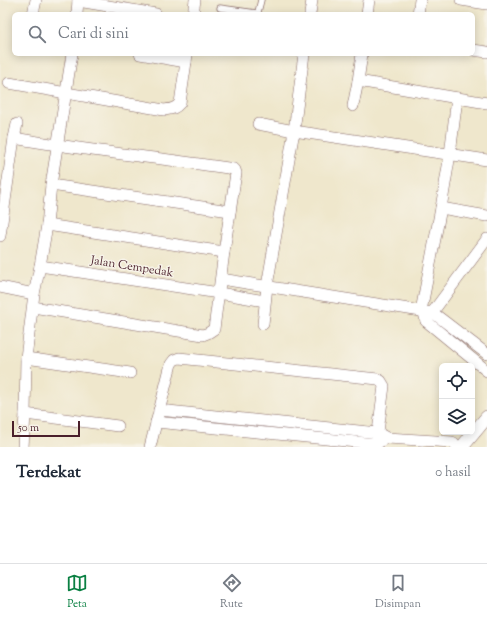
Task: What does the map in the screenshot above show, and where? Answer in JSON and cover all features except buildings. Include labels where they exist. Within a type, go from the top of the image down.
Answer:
[{"type":"street","points":[[34,12],[36,0]]},
{"type":"street","points":[[77,12],[78,0],[145,12]]},
{"type":"street","points":[[192,12],[195,0]]},
{"type":"street","points":[[310,12],[312,0]]},
{"type":"street","points":[[367,12],[369,0]]},
{"type":"street","points":[[418,12],[420,0]]},
{"type":"street","points":[[461,0],[487,4]]},
{"type":"street","points":[[475,50],[487,52]]},
{"type":"street","points":[[23,447],[26,358],[34,294],[47,225],[51,185],[72,56]]},
{"type":"street","points":[[9,83],[164,110],[172,109],[176,108],[180,103],[186,58],[163,56]]},
{"type":"street","points":[[263,324],[267,286],[294,131],[304,56]]},
{"type":"street","points":[[353,106],[362,56]]},
{"type":"street","points":[[358,81],[487,103]]},
{"type":"street","points":[[426,314],[457,98]]},
{"type":"street","points":[[0,236],[17,124]]},
{"type":"street","points":[[258,124],[294,131],[487,160]]},
{"type":"street","points":[[14,138],[57,146],[180,161],[235,170],[236,173],[214,329],[208,333],[204,335],[33,307]]},
{"type":"street","points":[[51,185],[230,211]]},
{"type":"street","points":[[442,208],[487,216]]},
{"type":"street","points":[[47,225],[224,252]]},
{"type":"street","points":[[426,314],[487,239]]},
{"type":"street","name":"Jalan Cempedak","points":[[40,266],[265,301]]},
{"type":"street","points":[[221,279],[426,314],[470,340],[487,354]]},
{"type":"street","points":[[0,287],[34,294]]},
{"type":"street","points":[[426,314],[461,349],[487,371]]},
{"type":"street","points":[[461,349],[470,340]]},
{"type":"street","points":[[26,358],[130,373]]},
{"type":"street","points":[[150,447],[171,364],[178,358],[378,379],[384,386],[379,441]]},
{"type":"street","points":[[159,410],[266,421],[379,441]]},
{"type":"street","points":[[25,414],[118,426]]},
{"type":"street","points":[[462,447],[487,417]]},
{"type":"street","points":[[264,433],[266,421]]},
{"type":"street","points":[[156,422],[264,433],[379,441],[452,442],[458,447]]},
{"type":"lane","points":[[258,12],[261,0]]},
{"type":"lane","points":[[220,8],[249,12]]}]
